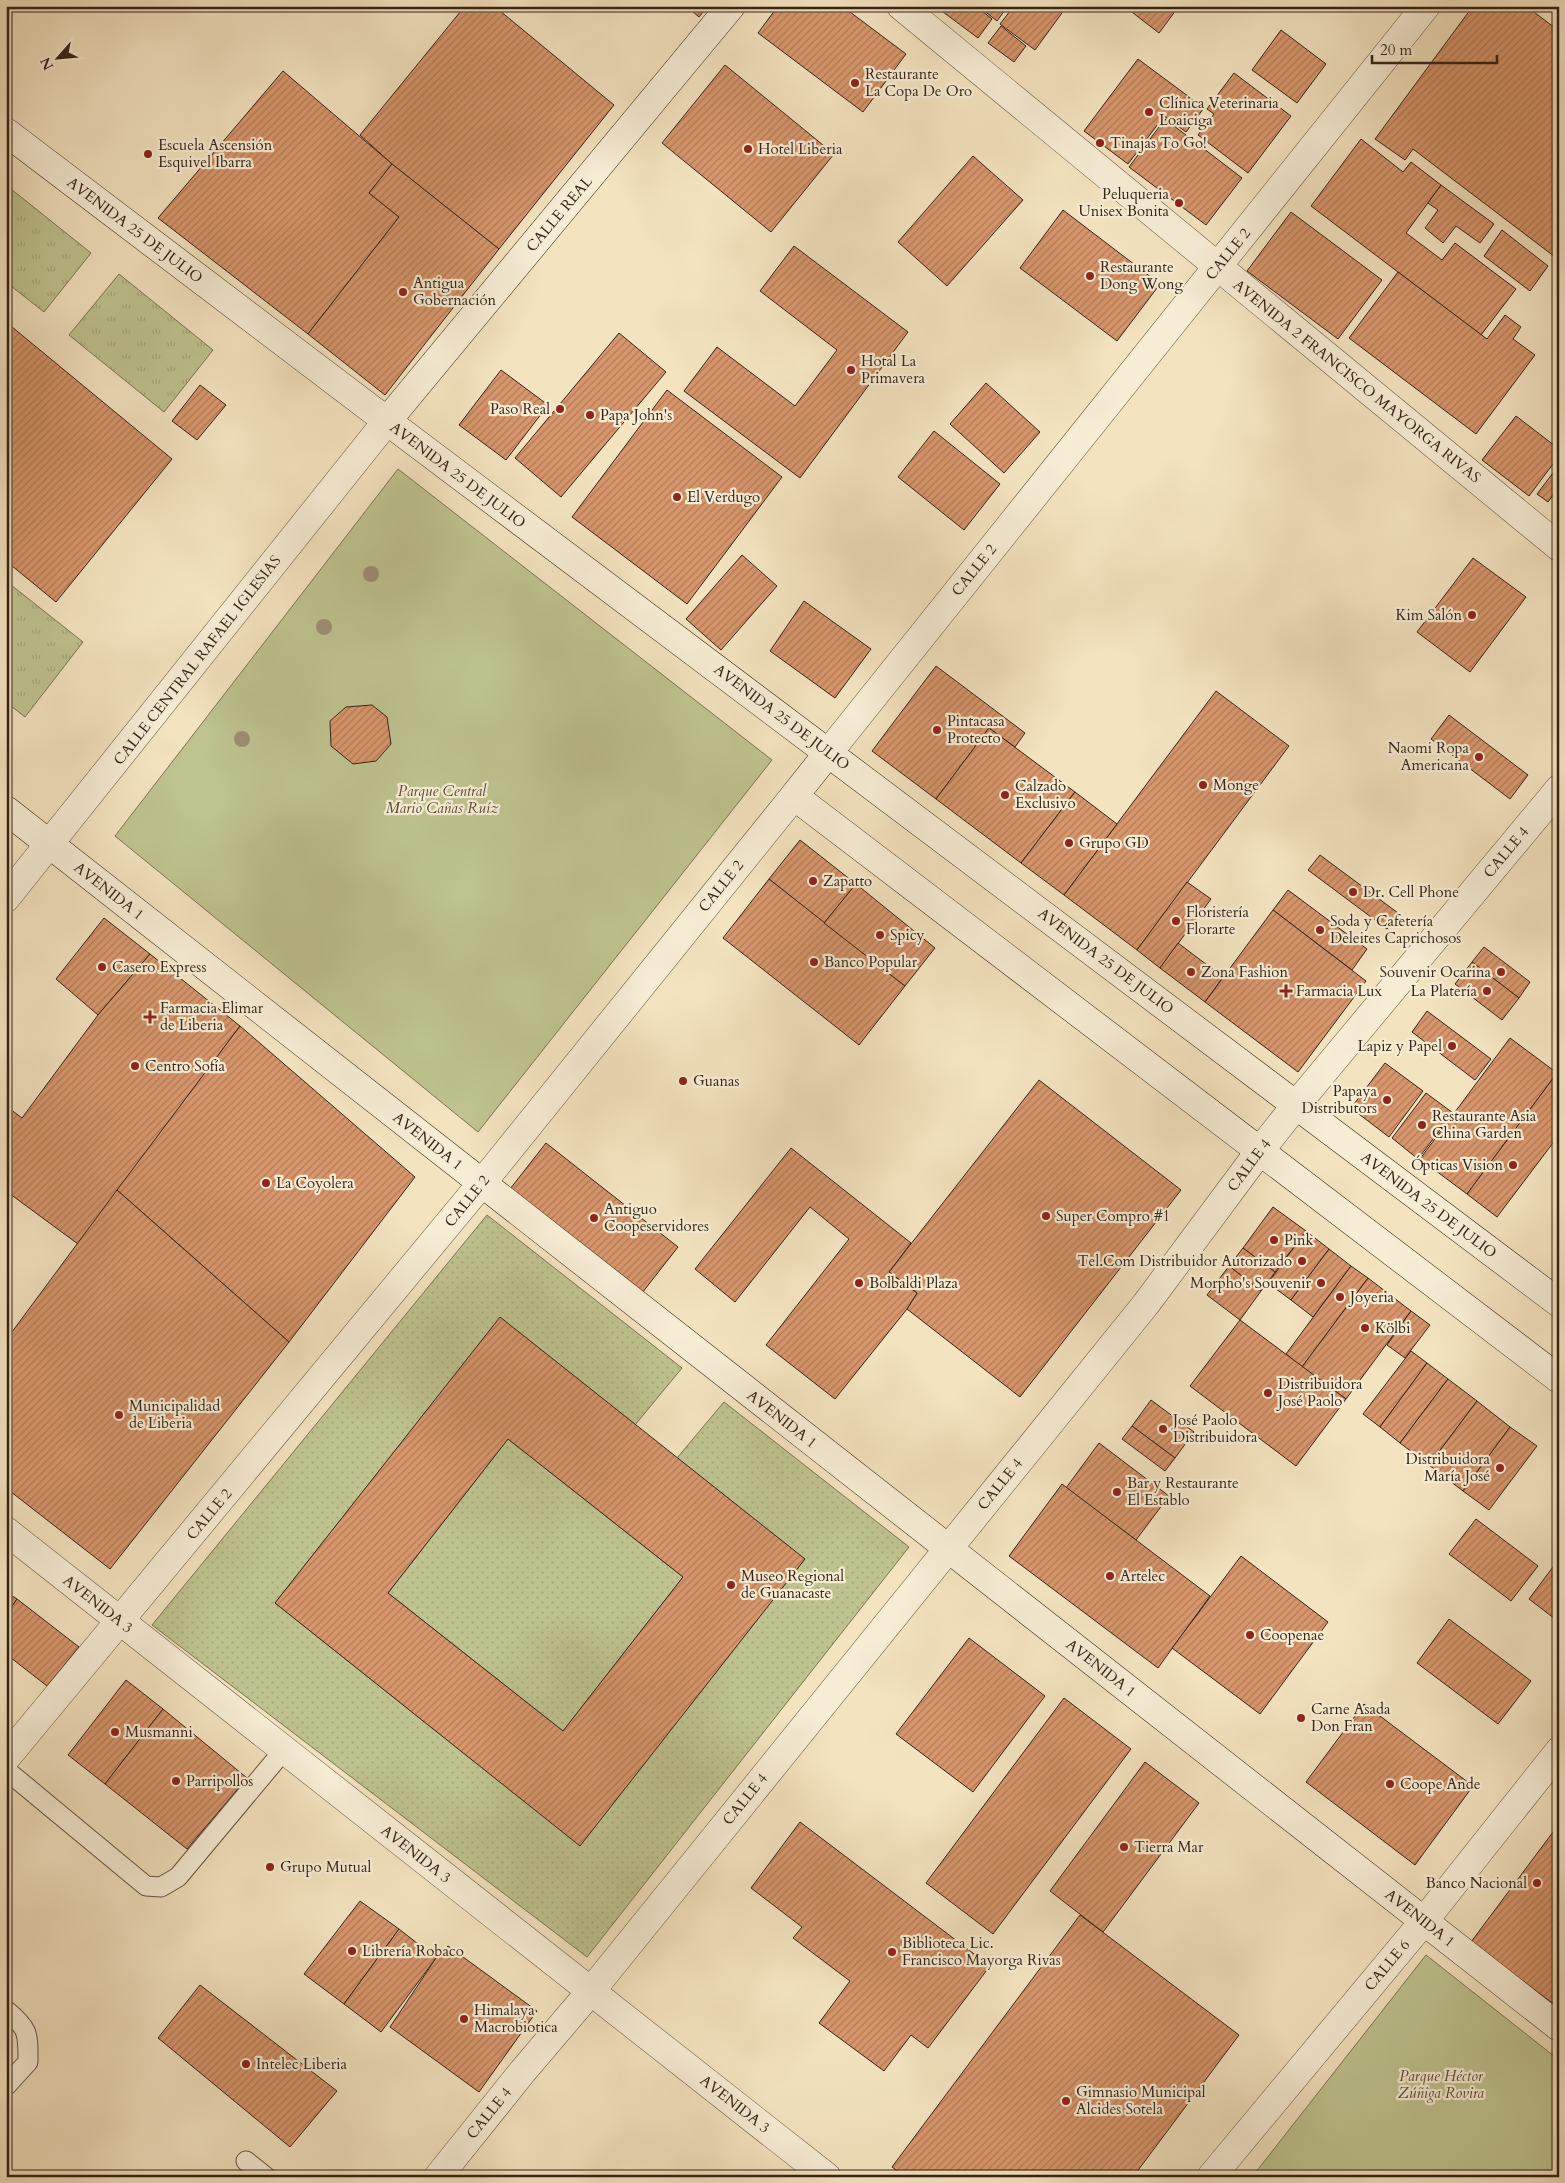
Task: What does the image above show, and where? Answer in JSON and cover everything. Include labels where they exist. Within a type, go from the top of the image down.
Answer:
[{"type":"street","name":"CALLE REAL","points":[[386,421],[731,6]]},
{"type":"street","name":"AVENIDA 2 FRANCISCO MAYORGA RIVAS","points":[[901,6],[1559,547]]},
{"type":"street","name":"CALLE 2","points":[[6,1758],[482,1183],[1426,6]]},
{"type":"street","name":"AVENIDA 25 DE JULIO","points":[[6,132],[386,421],[829,752],[1559,1303]]},
{"type":"street","name":"CALLE CENTRAL RAFAEL IGLESIAS","points":[[6,898],[386,421]]},
{"type":"street","name":"CALLE 4","points":[[438,2177],[523,2071],[591,1991],[1146,1304],[1296,1105],[1559,789]]},
{"type":"street","points":[[794,796],[1559,1379]]},
{"type":"street","name":"AVENIDA 1","points":[[6,810],[1559,2027]]},
{"type":"street","name":"AVENIDA 3","points":[[6,1531],[826,2177]]},
{"type":"street","name":"CALLE 6","points":[[1211,2177],[1424,1921],[1559,1751]]},
{"type":"lane","points":[[6,1770],[146,1886],[161,1887],[178,1877],[284,1750]]},
{"type":"lane","points":[[6,2010],[23,2024],[28,2038],[28,2062],[6,2086]]},
{"type":"lane","points":[[246,2161],[266,2177]]},
{"type":"green space","points":[[6,185],[91,253],[44,312],[6,282]]},
{"type":"green space","points":[[119,274],[213,350],[164,412],[69,335]]},
{"type":"green space","name":"Parque Central Mario Cañas Ruíz","points":[[398,469],[772,760],[478,1132],[115,836]]},
{"type":"green space","points":[[6,581],[83,642],[25,717],[6,702]]},
{"type":"green space","points":[[487,1215],[682,1368],[635,1425],[500,1318],[275,1603],[580,1845],[804,1559],[677,1458],[724,1402],[909,1547],[587,1957],[152,1625]]},
{"type":"green space","points":[[508,1439],[683,1577],[563,1731],[388,1593]]},
{"type":"green space","name":"Parque Héctor Zúñiga Rovira","points":[[1426,1955],[1559,2060],[1559,2177],[1252,2177]]},
{"type":"building","points":[[465,6],[494,6],[614,105],[499,249],[392,164],[360,135]]},
{"type":"building","points":[[686,6],[708,6],[699,17]]},
{"type":"building","name":"Restaurante La Copa De Oro","points":[[778,6],[842,6],[906,54],[863,112],[758,33]]},
{"type":"building","points":[[935,6],[976,6],[992,19],[978,38]]},
{"type":"building","points":[[978,6],[1008,6],[997,21]]},
{"type":"building","points":[[1014,6],[1027,6],[1030,9],[1032,6],[1067,6],[1035,50],[1000,24]]},
{"type":"building","points":[[1124,6],[1179,6],[1159,33]]},
{"type":"building","points":[[1473,6],[1526,6],[1559,31],[1559,260],[1413,149],[1405,160],[1375,139]]},
{"type":"building","points":[[1001,26],[1026,46],[1014,62],[988,43]]},
{"type":"building","points":[[1281,30],[1326,64],[1297,103],[1252,70]]},
{"type":"building","name":"Clínica Veterinaria Loaiciga","points":[[1138,59],[1204,108],[1186,132],[1164,116],[1128,164],[1084,131]]},
{"type":"building","name":"Hotel Liberia","points":[[725,65],[834,154],[771,232],[662,143]]},
{"type":"building","points":[[283,71],[392,164],[369,193],[399,217],[308,334],[158,218]]},
{"type":"building","points":[[1234,73],[1291,116],[1248,173],[1198,135],[1214,114],[1207,109]]},
{"type":"building","points":[[1165,119],[1242,178],[1206,225],[1129,167]]},
{"type":"building","points":[[1361,139],[1403,172],[1411,162],[1441,185],[1406,233],[1442,260],[1455,243],[1516,289],[1481,335],[1311,206]]},
{"type":"building","points":[[973,156],[1023,200],[947,286],[898,242]]},
{"type":"building","name":"Antigua Gobernación","points":[[392,164],[499,249],[385,395],[308,334],[399,217],[369,193]]},
{"type":"building","points":[[1441,185],[1494,224],[1480,243],[1456,226],[1443,243],[1425,228],[1438,210],[1428,203]]},
{"type":"building","name":"Restaurante Dong Wong","points":[[1063,210],[1160,284],[1117,341],[1020,268]]},
{"type":"building","points":[[1291,212],[1382,280],[1338,339],[1247,271]]},
{"type":"building","points":[[1502,230],[1548,266],[1530,291],[1484,256]]},
{"type":"building","name":"Hotal La Primavera","points":[[794,246],[908,332],[800,478],[684,391],[717,347],[795,406],[837,350],[760,291]]},
{"type":"building","points":[[1398,272],[1487,339],[1505,315],[1521,327],[1513,339],[1535,355],[1476,434],[1349,338]]},
{"type":"building","points":[[6,322],[172,459],[56,602],[6,561]]},
{"type":"building","name":"Papa John's","points":[[619,333],[666,372],[561,497],[515,458]]},
{"type":"building","points":[[501,370],[548,405],[506,460],[459,425]]},
{"type":"building","points":[[986,383],[1040,432],[1004,473],[950,424]]},
{"type":"building","points":[[200,385],[226,405],[197,440],[172,421]]},
{"type":"building","name":"El Verdugo","points":[[667,390],[782,477],[687,604],[572,517]]},
{"type":"building","points":[[1516,416],[1559,449],[1559,456],[1529,496],[1482,460]]},
{"type":"building","points":[[934,431],[1000,484],[964,530],[898,477]]},
{"type":"building","points":[[1559,465],[1559,487],[1548,502],[1537,494]]},
{"type":"building","points":[[742,555],[777,586],[721,650],[686,619]]},
{"type":"building","name":"Kim Salón","points":[[1473,558],[1526,597],[1470,672],[1417,632]]},
{"type":"building","points":[[804,601],[871,649],[835,698],[770,651]]},
{"type":"building","name":"Pintacasa Protecto","points":[[936,666],[1025,733],[1015,747],[989,728],[936,799],[872,751]]},
{"type":"building","name":"Monge","points":[[1216,691],[1289,746],[1137,950],[1064,895]]},
{"type":"building","points":[[372,705],[387,717],[391,744],[376,761],[353,764],[331,746],[330,721],[346,707]]},
{"type":"building","name":"Naomi Ropa Americana","points":[[1449,715],[1528,775],[1510,799],[1431,739]]},
{"type":"building","name":"Calzado Exclusivo","points":[[989,728],[1075,792],[1021,863],[936,799]]},
{"type":"building","name":"Grupo GD","points":[[1075,792],[1117,824],[1064,895],[1021,863]]},
{"type":"building","name":"Zapatto","points":[[800,840],[856,884],[824,923],[769,879]]},
{"type":"building","name":"Dr. Cell Phone","points":[[1320,855],[1398,913],[1387,929],[1308,870]]},
{"type":"building","name":"Banco Popular","points":[[769,879],[905,986],[859,1045],[723,938]]},
{"type":"building","name":"Floristería Florarte","points":[[1187,882],[1211,899],[1160,968],[1137,950]]},
{"type":"building","name":"Spicy","points":[[856,884],[935,948],[905,986],[824,923]]},
{"type":"building","name":"Soda y Cafetería Deleites Caprichosos","points":[[1288,890],[1367,949],[1352,970],[1273,910]]},
{"type":"building","name":"Farmacia Lux","points":[[1273,910],[1366,981],[1298,1072],[1205,1002]]},
{"type":"building","name":"Casero Express","points":[[104,918],[150,954],[98,1015],[56,979]]},
{"type":"building","name":"Zona Fashion","points":[[1178,943],[1223,977],[1205,1002],[1160,968]]},
{"type":"building","name":"Souvenir Ocarina","points":[[1484,947],[1530,982],[1519,998],[1472,962]]},
{"type":"building","name":"Centro Sofía","points":[[150,954],[240,1026],[78,1244],[6,1191],[6,1106],[22,1118],[98,1015]]},
{"type":"building","name":"La Platería","points":[[1472,962],[1519,998],[1502,1020],[1455,984]]},
{"type":"building","name":"Lapiz y Papel","points":[[1427,1011],[1491,1059],[1475,1080],[1412,1032]]},
{"type":"building","name":"La Coyolera","points":[[240,1026],[415,1177],[289,1342],[117,1190]]},
{"type":"building","points":[[1510,1038],[1557,1073],[1467,1194],[1420,1159]]},
{"type":"building","name":"Papaya Distributors","points":[[1385,1063],[1423,1091],[1389,1137],[1351,1108]]},
{"type":"building","name":"Ópticas Vision","points":[[1557,1073],[1559,1075],[1559,1135],[1497,1217],[1467,1194]]},
{"type":"building","name":"Super Compro #1","points":[[1039,1080],[1181,1190],[1020,1397],[907,1309],[917,1293],[889,1272]]},
{"type":"building","name":"Restaurante Asia China Garden","points":[[1426,1093],[1453,1113],[1418,1159],[1392,1138]]},
{"type":"building","name":"Antiguo Coopeservidores","points":[[546,1143],[678,1247],[642,1293],[510,1189]]},
{"type":"building","name":"Bolbaldi Plaza","points":[[791,1148],[911,1243],[889,1272],[917,1293],[907,1309],[835,1399],[766,1345],[849,1239],[810,1207],[735,1302],[695,1269]]},
{"type":"building","name":"Municipalidad de Liberia","points":[[117,1190],[289,1342],[110,1569],[6,1488],[6,1340]]},
{"type":"building","name":"Pink","points":[[1273,1207],[1306,1231],[1275,1272],[1243,1248]]},
{"type":"building","name":"Tel.Com Distribuidor Autorizado","points":[[1306,1231],[1329,1249],[1291,1300],[1268,1283]]},
{"type":"building","points":[[1243,1248],[1275,1272],[1261,1291],[1229,1266]]},
{"type":"building","name":"Morpho's Souvenir","points":[[1329,1249],[1351,1266],[1313,1317],[1291,1300]]},
{"type":"building","points":[[1229,1266],[1261,1291],[1240,1320],[1207,1295]]},
{"type":"building","name":"Joyeria","points":[[1351,1266],[1368,1278],[1302,1367],[1286,1354]]},
{"type":"building","name":"Kölbi","points":[[1368,1278],[1411,1311],[1346,1399],[1302,1367]]},
{"type":"building","points":[[1411,1311],[1430,1325],[1405,1358],[1387,1345]]},
{"type":"building","name":"Museo Regional de Guanacaste","points":[[500,1317],[805,1559],[580,1846],[275,1603]],"holes":[[[508,1439],[683,1577],[563,1731],[388,1593]]]},
{"type":"building","name":"Distribuidora José Paolo","points":[[1240,1320],[1346,1399],[1296,1466],[1190,1386]]},
{"type":"building","points":[[1411,1351],[1427,1363],[1380,1427],[1363,1414]]},
{"type":"building","name":"Distribuidora José Paolo","points":[[1427,1363],[1448,1379],[1400,1443],[1380,1427]]},
{"type":"building","points":[[1448,1379],[1477,1401],[1429,1465],[1400,1443]]},
{"type":"building","name":"José Paolo Distribuidora","points":[[1151,1400],[1194,1432],[1175,1458],[1132,1426]]},
{"type":"building","points":[[1477,1401],[1510,1427],[1463,1491],[1429,1465]]},
{"type":"building","points":[[1132,1426],[1175,1458],[1165,1471],[1122,1439]]},
{"type":"building","name":"Distribuidora María José","points":[[1510,1427],[1537,1446],[1489,1510],[1463,1491]]},
{"type":"building","name":"Bar y Restaurante El Establo","points":[[1099,1443],[1169,1496],[1136,1540],[1066,1488]]},
{"type":"building","name":"Artelec","points":[[1062,1484],[1210,1596],[1158,1668],[1009,1556]]},
{"type":"building","points":[[1476,1519],[1538,1566],[1511,1601],[1449,1554]]},
{"type":"building","name":"Coopenae","points":[[1241,1556],[1328,1622],[1260,1714],[1172,1648]]},
{"type":"building","points":[[1559,1559],[1559,1622],[1529,1599]]},
{"type":"building","points":[[6,1592],[17,1599],[6,1615]]},
{"type":"building","points":[[17,1599],[79,1647],[47,1686],[6,1654],[6,1615]]},
{"type":"building","points":[[1449,1619],[1531,1681],[1498,1724],[1417,1663]]},
{"type":"building","points":[[969,1638],[1045,1696],[973,1792],[896,1734]]},
{"type":"building","name":"Musmanni","points":[[126,1680],[163,1709],[105,1784],[68,1755]]},
{"type":"building","points":[[1064,1698],[1131,1749],[993,1934],[926,1883]]},
{"type":"building","name":"Coope Ande","points":[[1364,1704],[1473,1786],[1415,1865],[1306,1782]]},
{"type":"building","name":"Parripollos","points":[[163,1709],[247,1778],[187,1849],[105,1784]]},
{"type":"building","points":[[6,1724],[15,1731],[6,1741]]},
{"type":"building","name":"Tierra Mar","points":[[1145,1762],[1199,1803],[1103,1932],[1050,1891]]},
{"type":"building","name":"Biblioteca Lic. Francisco Mayorga Rivas","points":[[800,1822],[990,1966],[928,2048],[911,2035],[884,2071],[819,2023],[850,1981],[793,1938],[802,1927],[751,1888]]},
{"type":"building","name":"Banco Nacional","points":[[1559,1824],[1559,2008],[1471,1942]]},
{"type":"building","name":"Librería Robaco","points":[[360,1901],[399,1929],[344,2004],[304,1974]]},
{"type":"building","name":"Gimnasio Municipal Alcides Sotela","points":[[1080,1915],[1239,2035],[1133,2177],[905,2177],[892,2167]]},
{"type":"building","points":[[399,1929],[436,1958],[381,2032],[344,2004]]},
{"type":"building","name":"Himalaya Macrobiotica","points":[[448,1946],[537,2011],[479,2092],[390,2027],[436,1958]]},
{"type":"building","name":"Intelec Liberia","points":[[200,1985],[337,2091],[290,2147],[158,2038]]},
{"type":"place","name":"Restaurante La Copa De Oro","points":[[855,83]]},
{"type":"place","name":"Clínica Veterinaria Loaiciga","points":[[1149,112]]},
{"type":"place","name":"Tinajas To Go!","points":[[1100,143]]},
{"type":"place","name":"Hotel Liberia","points":[[748,149]]},
{"type":"place","name":"Escuela Ascensión Esquivel Ibarra","points":[[148,154]]},
{"type":"place","name":"Peluqueria Unisex Bonita","points":[[1179,203]]},
{"type":"place","name":"Restaurante Dong Wong","points":[[1090,276]]},
{"type":"place","name":"Antigua Gobernación","points":[[403,292]]},
{"type":"place","name":"Hotal La Primavera","points":[[851,370]]},
{"type":"place","name":"Paso Real","points":[[560,409]]},
{"type":"place","name":"Papa John's","points":[[590,415]]},
{"type":"place","name":"El Verdugo","points":[[677,497]]},
{"type":"place","name":"Kim Salón","points":[[1472,615]]},
{"type":"place","name":"Pintacasa Protecto","points":[[937,730]]},
{"type":"place","name":"Naomi Ropa Americana","points":[[1479,757]]},
{"type":"place","name":"Monge","points":[[1203,785]]},
{"type":"place","name":"Calzado Exclusivo","points":[[1005,795]]},
{"type":"place","name":"Grupo GD","points":[[1069,843]]},
{"type":"place","name":"Zapatto","points":[[813,881]]},
{"type":"place","name":"Dr. Cell Phone","points":[[1353,892]]},
{"type":"place","name":"Floristería Florarte","points":[[1176,921]]},
{"type":"place","name":"Soda y Cafetería Deleites Caprichosos","points":[[1320,930]]},
{"type":"place","name":"Spicy","points":[[880,935]]},
{"type":"place","name":"Banco Popular","points":[[814,962]]},
{"type":"place","name":"Casero Express","points":[[102,967]]},
{"type":"place","name":"Zona Fashion","points":[[1191,972]]},
{"type":"place","name":"Souvenir Ocarina","points":[[1501,972]]},
{"type":"place","name":"Farmacia Lux","points":[[1286,991]]},
{"type":"place","name":"La Platería","points":[[1487,991]]},
{"type":"place","name":"Farmacia Elimar de Liberia","points":[[150,1017]]},
{"type":"place","name":"Lapiz y Papel","points":[[1452,1046]]},
{"type":"place","name":"Centro Sofía","points":[[135,1066]]},
{"type":"place","name":"Guanas","points":[[683,1081]]},
{"type":"place","name":"Papaya Distributors","points":[[1387,1100]]},
{"type":"place","name":"Restaurante Asia China Garden","points":[[1422,1125]]},
{"type":"place","name":"Ópticas Vision","points":[[1513,1165]]},
{"type":"place","name":"La Coyolera","points":[[266,1183]]},
{"type":"place","name":"Super Compro #1","points":[[1046,1216]]},
{"type":"place","name":"Antiguo Coopeservidores","points":[[594,1218]]},
{"type":"place","name":"Pink","points":[[1274,1240]]},
{"type":"place","name":"Tel.Com Distribuidor Autorizado","points":[[1302,1261]]},
{"type":"place","name":"Bolbaldi Plaza","points":[[859,1283]]},
{"type":"place","name":"Morpho's Souvenir","points":[[1321,1283]]},
{"type":"place","name":"Joyeria","points":[[1340,1297]]},
{"type":"place","name":"Kölbi","points":[[1365,1328]]},
{"type":"place","name":"Distribuidora José Paolo","points":[[1268,1393]]},
{"type":"place","name":"Municipalidad de Liberia","points":[[119,1415]]},
{"type":"place","name":"José Paolo Distribuidora","points":[[1163,1429]]},
{"type":"place","name":"Distribuidora María José","points":[[1500,1468]]},
{"type":"place","name":"Bar y Restaurante El Establo","points":[[1117,1492]]},
{"type":"place","name":"Artelec","points":[[1110,1576]]},
{"type":"place","name":"Museo Regional de Guanacaste","points":[[731,1585]]},
{"type":"place","name":"Coopenae","points":[[1250,1635]]},
{"type":"place","name":"Carne Asada Don Fran","points":[[1301,1718]]},
{"type":"place","name":"Musmanni","points":[[115,1732]]},
{"type":"place","name":"Parripollos","points":[[176,1781]]},
{"type":"place","name":"Coope Ande","points":[[1390,1784]]},
{"type":"place","name":"Tierra Mar","points":[[1124,1847]]},
{"type":"place","name":"Grupo Mutual","points":[[270,1867]]},
{"type":"place","name":"Banco Nacional","points":[[1537,1883]]},
{"type":"place","name":"Librería Robaco","points":[[352,1951]]},
{"type":"place","name":"Biblioteca Lic. Francisco Mayorga Rivas","points":[[892,1952]]},
{"type":"place","name":"Himalaya Macrobiotica","points":[[464,2019]]},
{"type":"place","name":"Intelec Liberia","points":[[246,2064]]},
{"type":"place","name":"Gimnasio Municipal Alcides Sotela","points":[[1066,2101]]}]
